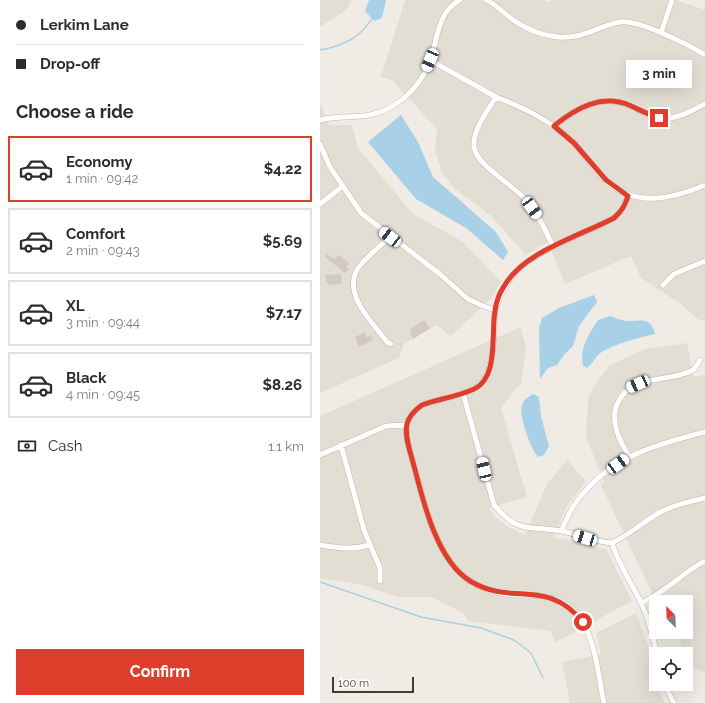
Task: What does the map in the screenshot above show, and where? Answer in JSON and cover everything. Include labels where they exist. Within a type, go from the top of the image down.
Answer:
[{"type":"street","points":[[320,120],[328,118],[369,116],[392,106],[412,91],[423,76],[430,60],[439,27],[446,11],[460,0]]},
{"type":"street","points":[[486,0],[532,31],[549,35],[570,37],[619,22],[628,21],[661,33],[705,55]]},
{"type":"street","points":[[661,33],[672,0]]},
{"type":"street","points":[[430,60],[496,97],[525,109],[554,126],[574,143],[606,180],[628,196],[660,199],[684,194],[705,185]]},
{"type":"street","points":[[496,97],[476,134],[474,147],[478,158],[487,168],[509,183],[525,199],[538,217],[553,247]]},
{"type":"street","points":[[554,126],[572,112],[589,103],[606,101],[620,102],[659,118],[672,118],[705,104]]},
{"type":"street","points":[[320,144],[330,166],[361,213],[378,228],[441,275],[468,299],[495,310]]},
{"type":"street","points":[[320,204],[343,186]]},
{"type":"street","points":[[604,703],[590,635],[583,622],[573,610],[558,600],[544,595],[505,594],[490,590],[469,580],[454,566],[424,508],[411,455],[407,425],[415,410],[422,405],[463,393],[480,384],[488,373],[491,363],[495,310],[503,288],[512,275],[528,262],[553,247],[614,218],[622,211],[628,196]]},
{"type":"street","points":[[390,237],[358,269],[353,286],[356,299],[360,306],[387,342],[392,344]]},
{"type":"street","points":[[663,285],[674,274],[705,261]]},
{"type":"street","points":[[629,456],[623,447],[615,424],[615,410],[621,396],[630,387],[646,380],[679,374],[694,369],[700,360]]},
{"type":"street","points":[[463,393],[494,505],[503,516],[516,525],[531,529],[561,531],[599,542],[612,542],[624,538],[658,513],[672,506],[705,498]]},
{"type":"street","points":[[320,455],[386,426],[407,425]]},
{"type":"street","points":[[561,531],[570,511],[586,491],[597,480],[629,456],[647,448],[705,432]]},
{"type":"street","points":[[342,445],[364,530],[380,568],[380,581]]},
{"type":"street","points":[[612,542],[620,562],[641,604],[651,630],[655,647]]},
{"type":"street","points":[[320,545],[341,549],[357,548],[370,544]]},
{"type":"street","points":[[641,604],[657,595],[705,561]]},
{"type":"street","points":[[668,691],[674,703]]},
{"type":"shaded area","points":[[320,0],[352,0],[347,9],[320,27]]},
{"type":"shaded area","points":[[405,0],[545,0],[547,2],[556,0],[676,0],[705,10],[705,321],[697,319],[682,305],[641,278],[631,256],[565,284],[548,242],[526,255],[490,215],[455,189],[442,172],[435,151],[437,129],[392,80],[381,77]]},
{"type":"shaded area","points":[[320,101],[328,125],[352,125],[358,148],[412,213],[463,242],[501,282],[490,300],[450,336],[437,325],[404,344],[399,358],[320,393]]},
{"type":"shaded area","points":[[521,327],[526,348],[521,383],[501,408],[527,497],[489,508],[495,517],[510,528],[525,535],[547,484],[567,460],[586,481],[567,506],[553,538],[564,539],[592,547],[606,549],[632,601],[556,642],[550,631],[468,621],[463,613],[431,597],[397,597],[362,585],[320,578],[320,416]]},
{"type":"shaded area","points":[[687,343],[693,377],[705,375],[705,674],[693,666],[693,647],[682,647],[679,639],[693,639],[693,595],[654,595],[651,591],[601,485],[604,482],[586,437],[588,400],[592,389],[610,365],[645,349]]},
{"type":"shaded area","points":[[636,613],[649,651],[649,691],[659,691],[665,703],[570,703],[562,662],[601,654],[596,633]]},
{"type":"water","points":[[369,0],[386,0],[382,18],[374,21],[365,11]]},
{"type":"water","points":[[401,115],[418,142],[433,177],[496,232],[508,252],[503,260],[466,228],[416,199],[368,142]]},
{"type":"water","points":[[594,295],[597,302],[579,326],[573,346],[557,365],[548,368],[540,379],[539,328],[542,318],[559,308]]},
{"type":"water","points":[[610,316],[626,321],[647,322],[653,328],[655,334],[624,342],[602,352],[587,368],[583,366],[582,359],[582,353],[586,342],[598,320]]},
{"type":"water","points":[[533,394],[539,397],[541,416],[549,446],[544,455],[538,457],[532,447],[523,424],[521,410],[524,401]]},
{"type":"building","points":[[327,254],[334,259],[339,255],[349,263],[346,267],[349,269],[345,273],[325,257]]},
{"type":"building","points":[[341,274],[342,284],[329,285],[326,281],[325,275]]},
{"type":"building","points":[[424,320],[430,328],[413,339],[410,329]]},
{"type":"building","points":[[365,332],[367,337],[371,335],[373,340],[359,347],[355,337]]},
{"type":"waterway","points":[[320,50],[336,46],[357,36],[368,25],[372,18]]},
{"type":"waterway","points":[[320,582],[421,617],[481,628],[514,640],[531,653],[543,678]]},
{"type":"route","points":[[583,622],[573,610],[558,600],[544,595],[505,594],[490,590],[469,580],[454,566],[444,550],[424,508],[411,455],[407,425],[415,410],[422,405],[475,389],[484,380],[491,363],[495,310],[503,288],[512,275],[540,253],[602,225],[622,211],[628,196],[606,180],[574,143],[554,126],[572,112],[589,103],[606,101],[620,102],[645,114],[659,118]]}]
